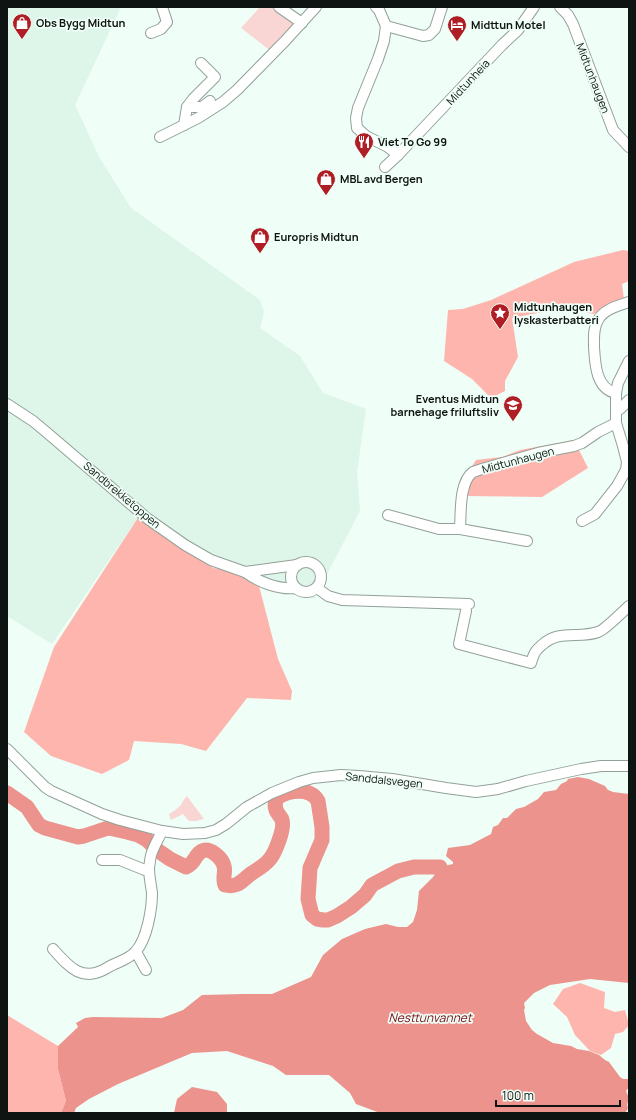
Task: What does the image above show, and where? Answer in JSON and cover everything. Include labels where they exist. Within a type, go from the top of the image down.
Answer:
[{"type":"street","points":[[151,33],[161,29],[167,22],[162,7]]},
{"type":"street","points":[[279,7],[302,23]]},
{"type":"street","points":[[160,137],[198,118],[223,102],[237,90],[285,41],[316,7]]},
{"type":"street","points":[[376,7],[379,10],[386,26],[384,41],[358,108],[356,118],[357,128],[366,136],[388,147],[398,155]]},
{"type":"street","points":[[386,26],[423,36],[429,35],[436,29],[442,7]]},
{"type":"street","name":"Midtunheia","points":[[385,167],[518,30],[534,7]]},
{"type":"street","name":"Midtunhaugen","points":[[560,7],[568,15],[573,24],[613,130],[629,147]]},
{"type":"street","points":[[184,125],[187,107],[215,77],[201,63]]},
{"type":"street","points":[[187,107],[202,107],[210,101]]},
{"type":"street","points":[[616,393],[608,390],[597,375],[594,359],[595,326],[599,318],[606,311],[617,305],[629,302]]},
{"type":"street","points":[[582,521],[595,514],[617,486],[626,470],[627,462],[625,437],[616,423],[616,393],[618,384],[629,361]]},
{"type":"street","points":[[616,411],[629,400]]},
{"type":"street","name":"Sandbrekketoppen","points":[[7,404],[33,421],[159,528],[211,560],[245,572],[258,580],[269,584],[290,589],[296,588],[306,592],[317,588],[320,584],[321,578],[317,567],[313,564],[307,563],[245,572]]},
{"type":"street","name":"Midtunhaugen","points":[[460,529],[464,486],[474,472],[538,452],[574,446],[582,443],[598,432],[616,423]]},
{"type":"street","points":[[388,515],[439,529],[460,529],[527,541]]},
{"type":"street","points":[[296,588],[291,576],[294,568],[298,565]]},
{"type":"street","points":[[317,588],[328,596],[342,600],[433,602],[467,608],[459,644],[531,663],[534,652],[546,641],[557,636],[588,635],[600,632],[629,606]]},
{"type":"street","name":"Sanddalsvegen","points":[[7,749],[45,787],[51,791],[102,814],[120,820],[162,831],[183,834],[205,833],[216,830],[258,800],[284,787],[313,778],[341,775],[359,776],[392,779],[476,792],[498,789],[526,780],[581,768],[629,766]]},
{"type":"street","points":[[53,949],[62,960],[75,970],[85,974],[94,974],[102,971],[111,965],[126,959],[136,952],[143,939],[151,912],[152,893],[149,871],[154,848],[162,831]]},
{"type":"street","points":[[102,860],[120,860],[149,871]]},
{"type":"street","points":[[136,952],[146,970]]},
{"type":"shaded area","points":[[7,7],[121,7],[75,105],[99,157],[131,208],[260,300],[264,312],[260,328],[300,356],[323,393],[366,409],[357,472],[360,511],[314,599],[277,591],[137,519],[52,644],[7,616]]},
{"type":"shaded area","points":[[260,7],[273,7],[291,19],[293,29],[272,52],[241,28]]},
{"type":"shaded area","points":[[623,250],[629,251],[629,281],[622,284],[624,300],[593,314],[569,307],[512,318],[518,357],[505,381],[505,391],[491,398],[472,379],[444,361],[448,310],[463,309],[491,300],[574,262]]},
{"type":"shaded area","points":[[574,440],[588,468],[542,497],[463,496],[457,489],[476,460],[502,457],[520,450]]},
{"type":"shaded area","points":[[143,510],[213,568],[236,571],[258,582],[278,659],[292,691],[291,700],[247,698],[206,751],[181,744],[134,741],[129,760],[102,774],[51,756],[24,732],[54,647]]},
{"type":"shaded area","points":[[187,796],[204,819],[189,821],[183,814],[171,820],[169,814],[181,805]]},
{"type":"shaded area","points":[[580,983],[605,992],[604,1008],[615,1012],[625,1010],[629,1025],[623,1032],[615,1034],[611,1048],[601,1055],[590,1051],[575,1035],[567,1017],[553,1004],[563,989]]},
{"type":"shaded area","points":[[7,1015],[58,1046],[58,1069],[66,1101],[61,1113],[7,1113]]},
{"type":"water","name":"Nesttunvannet","points":[[578,777],[589,779],[605,786],[608,790],[613,792],[629,794],[629,983],[590,979],[550,985],[534,993],[524,1003],[524,1010],[526,1021],[532,1030],[537,1034],[553,1043],[571,1046],[599,1055],[609,1062],[620,1077],[623,1079],[629,1079],[629,1087],[626,1091],[629,1098],[627,1105],[628,1108],[625,1113],[380,1113],[356,1104],[350,1093],[329,1075],[286,1075],[273,1066],[227,1051],[192,1053],[118,1084],[89,1099],[76,1108],[74,1113],[61,1113],[66,1101],[58,1069],[58,1046],[78,1027],[76,1023],[85,1018],[93,1017],[162,1018],[183,1010],[202,995],[272,994],[311,977],[323,955],[342,939],[365,929],[386,924],[398,927],[407,927],[413,922],[417,910],[419,891],[433,877],[440,867],[453,864],[453,862],[446,856],[448,848],[470,845],[491,834],[493,827],[498,825],[503,818],[507,818],[516,809],[524,807],[538,799],[544,792],[556,790],[568,779]]},
{"type":"water","points":[[192,1087],[217,1092],[227,1104],[227,1113],[174,1113],[177,1099]]},
{"type":"waterway","points":[[7,793],[27,807],[39,825],[45,828],[78,837],[109,828],[138,835],[147,840],[157,850],[170,859],[186,867],[192,863],[202,851],[205,850],[212,852],[223,863],[224,882],[225,885],[230,886],[240,883],[263,866],[274,852],[281,835],[283,824],[275,805],[277,798],[287,793],[299,791],[310,794],[318,801],[322,827],[322,840],[310,868],[308,899],[312,915],[317,919],[328,920],[337,916],[365,895],[372,885],[398,871],[414,867],[440,867]]},
{"type":"place","name":"Obs Bygg Midtun","points":[[22,40]]},
{"type":"place","name":"Midttun Motel","points":[[457,42]]},
{"type":"place","name":"Viet To Go 99","points":[[364,159]]},
{"type":"place","name":"MBL avd Bergen","points":[[326,196]]},
{"type":"place","name":"Europris Midtun","points":[[260,254]]},
{"type":"place","name":"Midtunhaugen lyskasterbatteri","points":[[500,330]]},
{"type":"place","name":"Eventus Midtun barnehage friluftsliv","points":[[513,422]]}]
